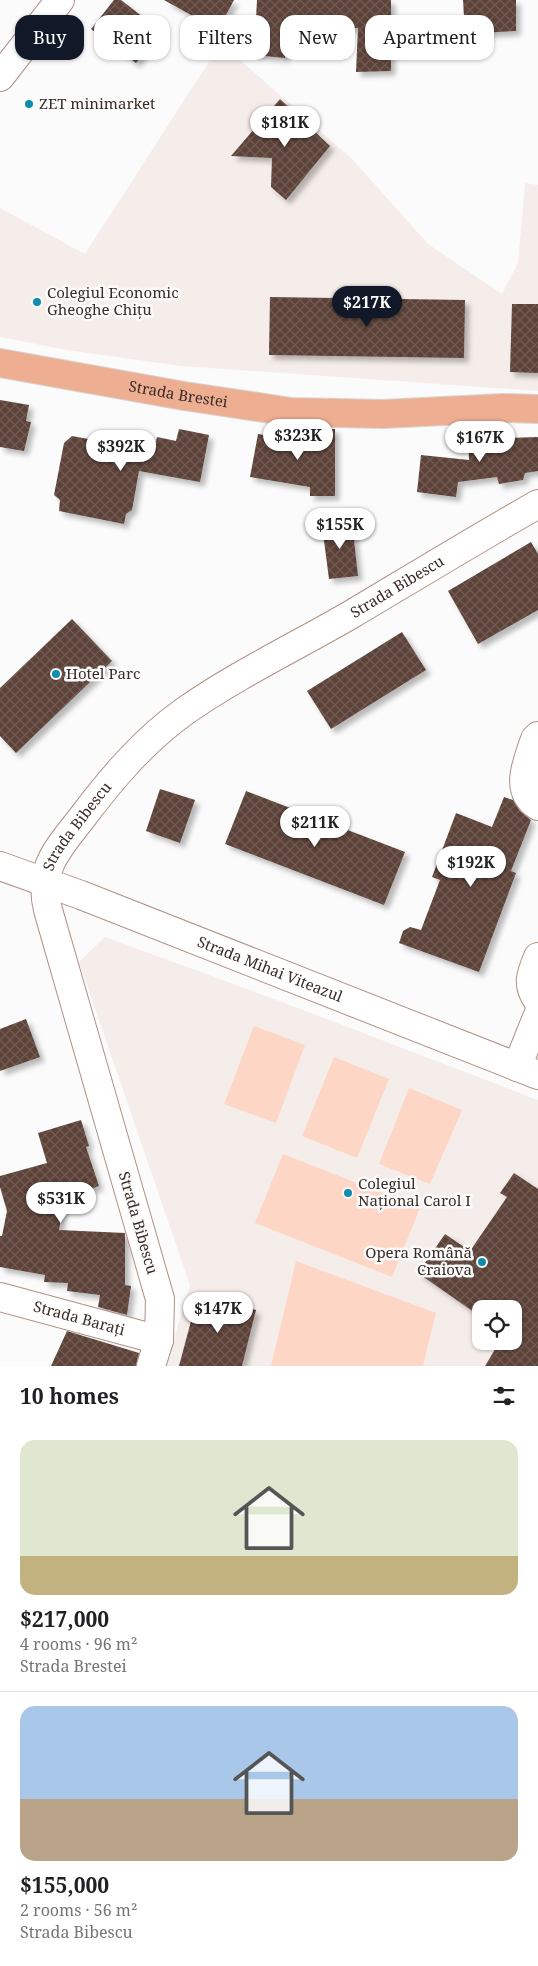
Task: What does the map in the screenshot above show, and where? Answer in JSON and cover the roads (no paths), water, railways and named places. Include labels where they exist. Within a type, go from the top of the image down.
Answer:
[{"type":"main road","name":"Strada Brestei","points":[[0,363],[184,396],[291,412],[383,414],[504,408],[538,409]]},
{"type":"street","points":[[0,78],[60,0]]},
{"type":"street","name":"Strada Bibescu","points":[[151,1366],[159,1340],[160,1299],[48,910],[44,882],[50,862],[90,806],[134,754],[184,711],[249,671],[351,614],[538,504]]},
{"type":"street","points":[[538,736],[535,738],[524,773],[525,790],[531,802],[538,806]]},
{"type":"street","name":"Strada Mihai Viteazul","points":[[0,866],[81,895],[528,1071]]},
{"type":"street","points":[[538,956],[530,979],[533,994],[538,1001]]},
{"type":"street","points":[[528,1071],[538,1015]]},
{"type":"street","name":"Strada Barați","points":[[0,1297],[159,1340]]},
{"type":"place","name":"ZET minimarket","points":[[29,104]]},
{"type":"place","name":"Colegiul Economic Gheoghe Chițu","points":[[37,302]]},
{"type":"place","name":"Hotel Parc","points":[[56,674]]},
{"type":"place","name":"Colegiul Național Carol I","points":[[348,1193]]},
{"type":"place","name":"Opera Română Craiova","points":[[482,1262]]}]
